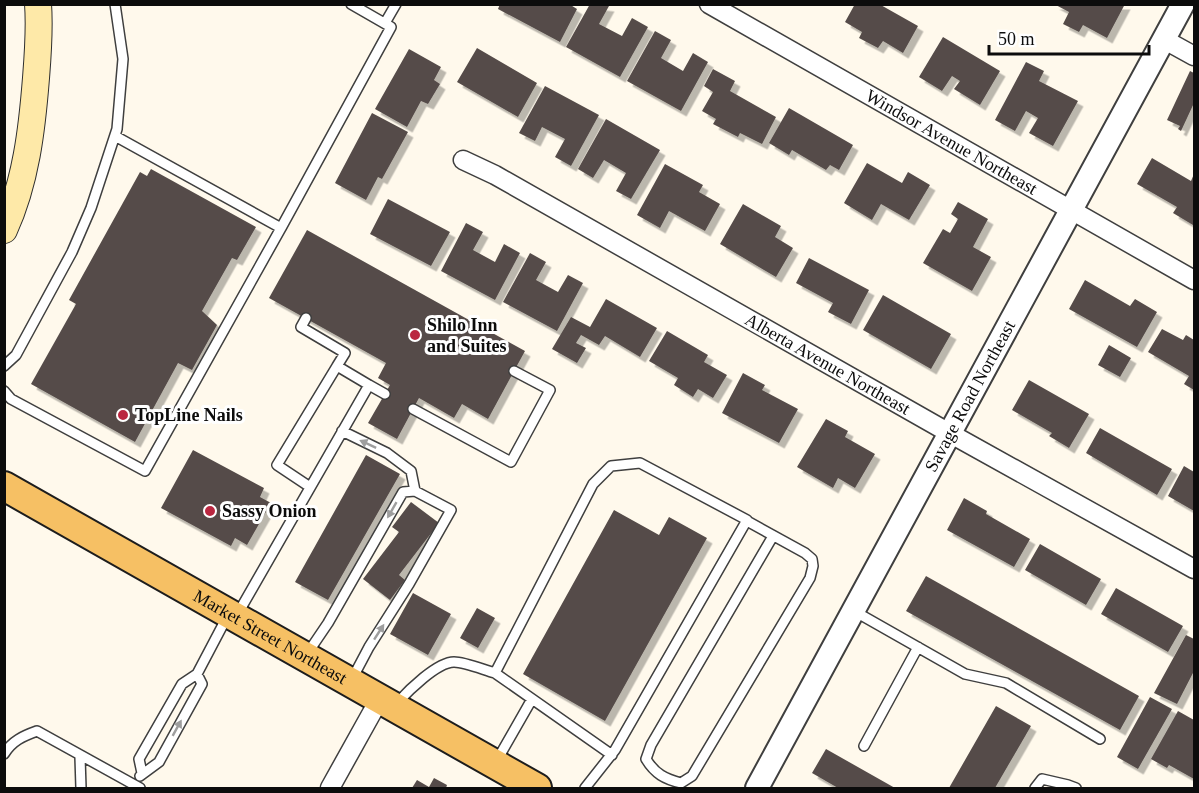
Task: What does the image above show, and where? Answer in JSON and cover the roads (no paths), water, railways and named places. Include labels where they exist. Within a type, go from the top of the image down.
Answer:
[{"type":"main road","points":[[4,230],[20,190],[28,152],[38,57],[40,25],[38,4]]},
{"type":"main road","name":"Market Street Northeast","points":[[4,486],[537,789]]},
{"type":"street","name":"Windsor Avenue Northeast","points":[[709,4],[1194,280]]},
{"type":"street","name":"Savage Road Northeast","points":[[757,789],[1183,4]]},
{"type":"street","points":[[1165,40],[1194,56]]},
{"type":"street","name":"Alberta Avenue Northeast","points":[[463,160],[495,175],[1194,569]]},
{"type":"street","points":[[330,789],[386,704]]},
{"type":"lane","points":[[4,366],[16,355],[72,252],[91,208],[115,136],[123,59],[115,4]]},
{"type":"lane","points":[[4,391],[11,399],[146,471],[392,27],[351,4]]},
{"type":"lane","points":[[385,23],[396,4]]},
{"type":"lane","points":[[115,136],[281,228]]},
{"type":"lane","points":[[306,318],[301,327],[345,352],[277,465],[310,487]]},
{"type":"lane","points":[[337,366],[385,394]]},
{"type":"lane","points":[[413,409],[512,462],[550,390],[514,371]]},
{"type":"lane","points":[[4,754],[9,746],[23,736],[37,731],[137,787],[142,773],[139,759],[182,684],[197,674],[369,385]]},
{"type":"lane","points":[[342,431],[387,453],[411,471],[416,491]]},
{"type":"lane","points":[[495,672],[593,484],[611,466],[640,463],[720,504],[812,559],[813,566],[810,578],[692,776],[681,783],[668,780],[653,771],[646,759],[651,745],[773,536]]},
{"type":"lane","points":[[305,657],[328,623],[403,492],[416,491],[451,510],[350,683]]},
{"type":"lane","points":[[585,789],[612,755],[747,521]]},
{"type":"lane","points":[[854,610],[964,674],[1005,683],[1100,739]]},
{"type":"lane","points":[[864,746],[918,647]]},
{"type":"lane","points":[[386,704],[434,670],[453,662],[495,672],[612,755]]},
{"type":"lane","points":[[142,773],[159,762],[202,684],[197,674]]},
{"type":"lane","points":[[495,765],[532,699]]},
{"type":"lane","points":[[80,757],[81,789]]},
{"type":"lane","points":[[1035,789],[1042,779],[1076,789]]},
{"type":"place","name":"Shilo Inn and Suites","points":[[415,335]]},
{"type":"place","name":"TopLine Nails","points":[[123,415]]},
{"type":"place","name":"Sassy Onion","points":[[210,511]]}]
